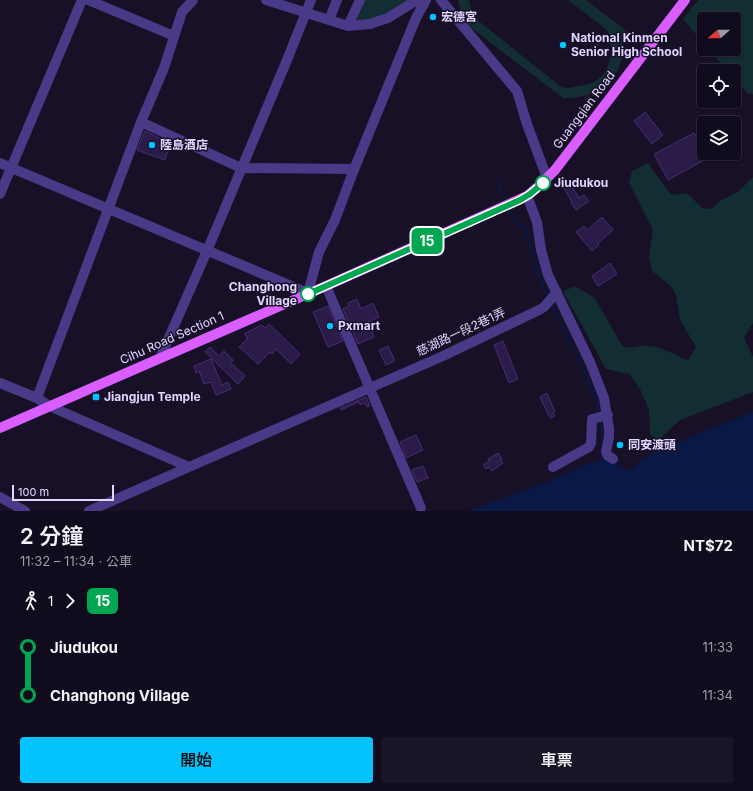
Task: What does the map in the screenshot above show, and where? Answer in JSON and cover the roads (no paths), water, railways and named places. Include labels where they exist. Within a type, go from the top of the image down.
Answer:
[{"type":"main road","name":"Guangqian Road","points":[[547,178],[685,0]]},
{"type":"main road","name":"Cihu Road Section 1","points":[[0,428],[326,286],[527,196],[547,178]]},
{"type":"street","points":[[0,194],[82,0]]},
{"type":"street","points":[[88,0],[174,36]]},
{"type":"street","points":[[37,398],[140,122],[164,68],[182,12],[193,0]]},
{"type":"street","points":[[266,0],[282,2],[306,13],[348,26],[370,24],[388,18],[416,0]]},
{"type":"street","points":[[160,358],[207,251],[311,0]]},
{"type":"street","points":[[329,20],[337,0]]},
{"type":"street","points":[[348,26],[360,0]]},
{"type":"street","points":[[0,163],[308,293],[320,252],[335,220],[354,169],[416,18],[426,0]]},
{"type":"street","points":[[441,0],[517,91],[527,124],[547,178]]},
{"type":"street","points":[[140,122],[241,168],[354,169]]},
{"type":"street","points":[[527,196],[537,222],[540,250],[552,297],[594,372],[604,398],[609,437],[606,452],[608,456],[613,459]]},
{"type":"street","points":[[326,286],[421,508]]},
{"type":"street","name":"慈湖路一段2巷1弄","points":[[89,511],[443,356],[539,310],[552,297]]},
{"type":"street","points":[[0,383],[37,398],[49,406],[189,467]]},
{"type":"street","points":[[553,467],[589,447],[591,443],[592,420],[607,415]]},
{"type":"street","points":[[0,497],[25,511]]},
{"type":"water","points":[[753,412],[753,511],[469,511],[544,483],[590,463],[606,460],[619,464],[627,470],[630,470],[655,452]]},
{"type":"waterway","points":[[497,181],[506,200]]},
{"type":"waterway","points":[[511,213],[517,225],[526,229],[537,272],[548,298]]},
{"type":"waterway","points":[[551,304],[587,377],[597,401],[600,415]]},
{"type":"waterway","points":[[601,421],[602,448]]},
{"type":"waterway","points":[[601,462],[602,453]]},
{"type":"place","name":"宏德宮","points":[[433,17]]},
{"type":"place","name":"National Kinmen Senior High School","points":[[563,45]]},
{"type":"place","name":"陸島酒店","points":[[152,145]]},
{"type":"place","name":"Jiudukou","points":[[543,183]]},
{"type":"place","name":"Changhong Village","points":[[308,294]]},
{"type":"place","name":"Pxmart","points":[[330,326]]},
{"type":"place","name":"Jiangjun Temple","points":[[96,397]]},
{"type":"place","name":"同安渡頭","points":[[620,445]]}]
